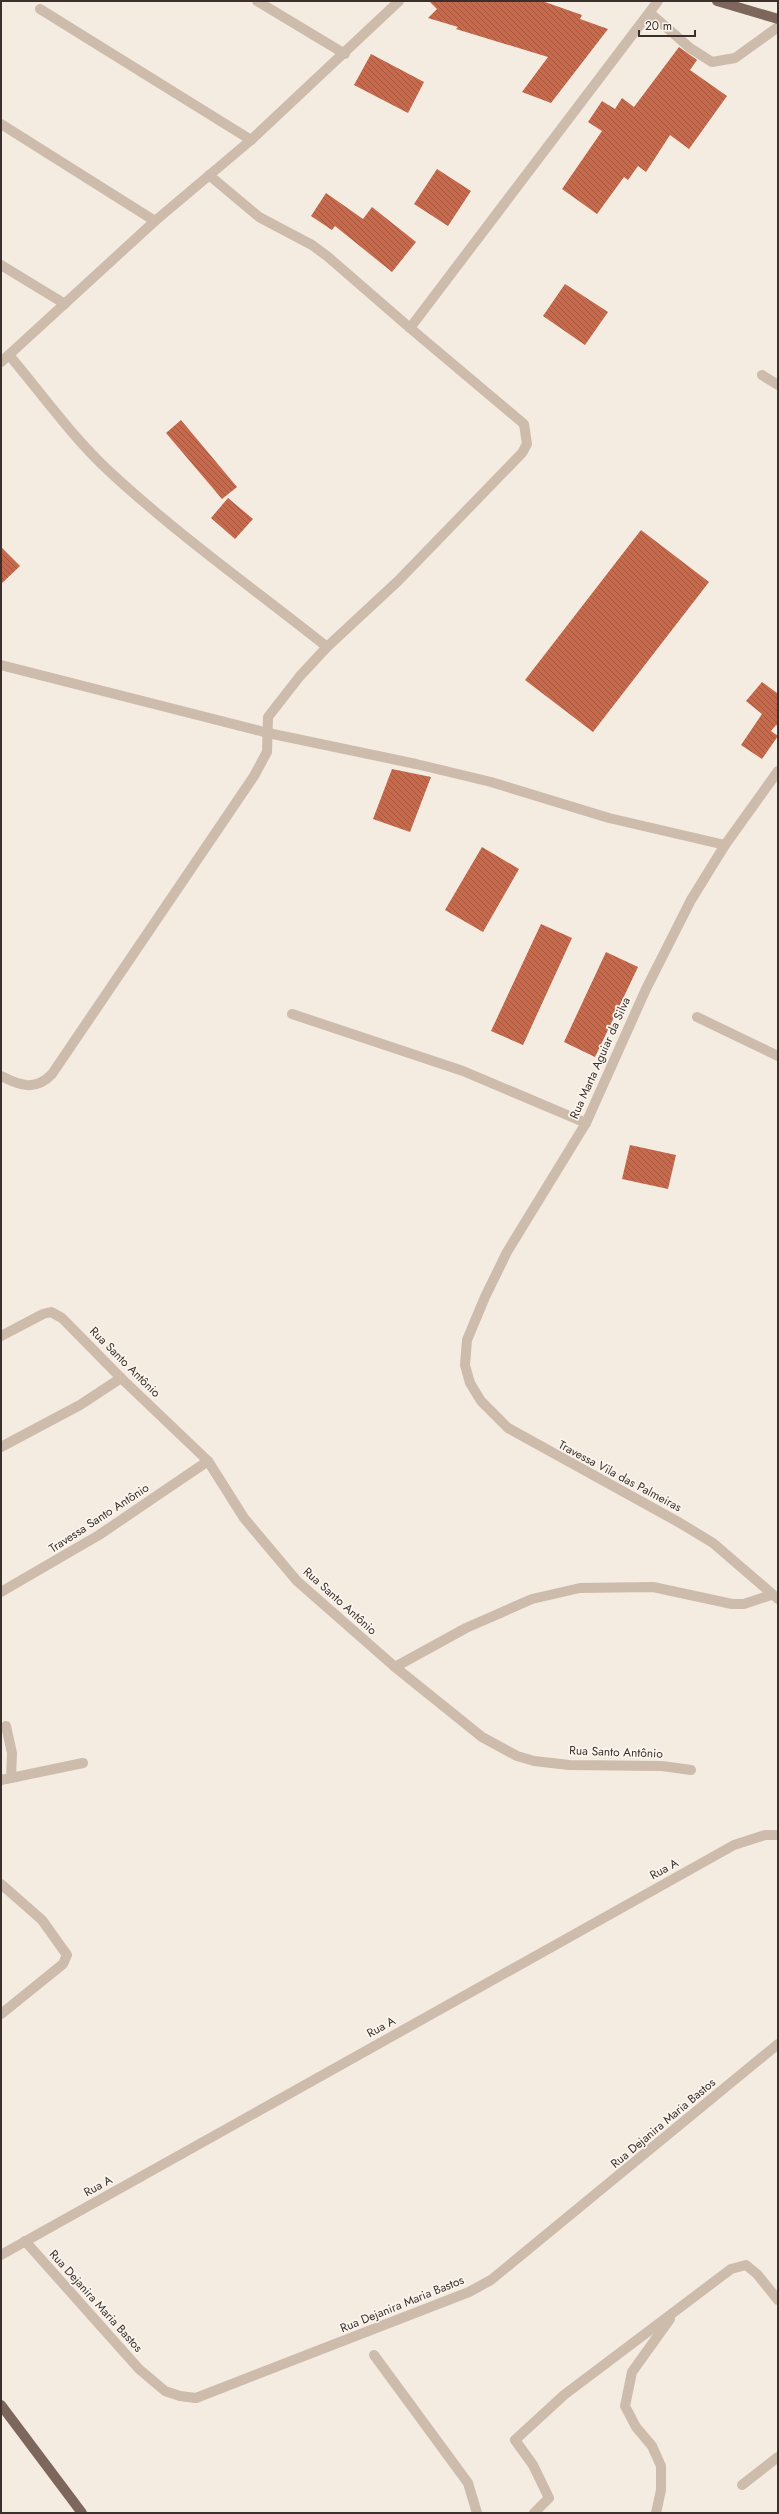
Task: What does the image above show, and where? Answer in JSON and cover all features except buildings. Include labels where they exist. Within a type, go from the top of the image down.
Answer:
[{"type":"main road","points":[[717,1],[778,19]]},
{"type":"main road","points":[[1,2405],[82,2513]]},
{"type":"street","points":[[257,1],[345,54]]},
{"type":"street","points":[[1,362],[155,222],[251,140],[345,54],[399,1]]},
{"type":"street","points":[[410,328],[658,1]]},
{"type":"street","points":[[40,9],[251,140]]},
{"type":"street","points":[[650,13],[690,48],[712,62],[735,58],[778,26]]},
{"type":"street","points":[[1,124],[155,222]]},
{"type":"street","points":[[1,1076],[28,1086],[44,1082],[52,1074],[254,776],[267,752],[268,717],[273,709],[327,646],[398,581],[522,453],[528,444],[524,424],[327,256],[307,242],[259,217],[209,175]]},
{"type":"street","points":[[1,265],[66,304]]},
{"type":"street","points":[[9,355],[82,443],[110,471],[159,514],[327,646]]},
{"type":"street","points":[[762,375],[778,385]]},
{"type":"street","points":[[1,664],[268,733],[416,764],[491,782],[609,818],[724,845]]},
{"type":"street","name":"Rua Marta Aguiar da Silva","points":[[465,1365],[467,1340],[504,1258],[586,1123],[649,982],[691,900],[724,845],[778,771]]},
{"type":"street","points":[[292,1014],[463,1071],[586,1123]]},
{"type":"street","points":[[697,1018],[778,1056]]},
{"type":"street","name":"Rua Santo Antônio","points":[[1,1336],[51,1312],[62,1318],[121,1378],[208,1461],[244,1518],[282,1564],[331,1613],[395,1668],[482,1737],[517,1756],[534,1761],[570,1764],[662,1766],[691,1770]]},
{"type":"street","name":"Travessa Vila das Palmeiras","points":[[465,1365],[470,1383],[481,1401],[508,1428],[713,1543],[775,1597]]},
{"type":"street","points":[[1,1447],[80,1405],[121,1378]]},
{"type":"street","name":"Travessa Santo Antônio","points":[[1,1592],[99,1535],[208,1461]]},
{"type":"street","points":[[395,1668],[466,1628],[532,1599],[580,1588],[653,1587],[732,1604],[744,1604],[775,1597]]},
{"type":"street","points":[[6,1726],[12,1753],[6,1779],[83,1763]]},
{"type":"street","name":"Rua A","points":[[1,2256],[734,1845],[766,1835],[778,1835]]},
{"type":"street","points":[[1,1884],[42,1920],[67,1955],[63,1964],[1,2014]]},
{"type":"street","name":"Rua Dejanira Maria Bastos","points":[[25,2242],[139,2369],[165,2391],[180,2396],[196,2398],[469,2292],[491,2280],[778,2044]]},
{"type":"street","points":[[534,2513],[549,2498],[533,2465],[514,2440],[564,2395],[731,2269],[746,2265],[757,2274],[778,2300]]},
{"type":"street","points":[[656,2513],[661,2490],[661,2466],[652,2446],[636,2427],[625,2406],[632,2372],[676,2311]]},
{"type":"street","points":[[374,2355],[468,2483],[477,2513]]},
{"type":"street","points":[[742,2486],[778,2457]]}]
